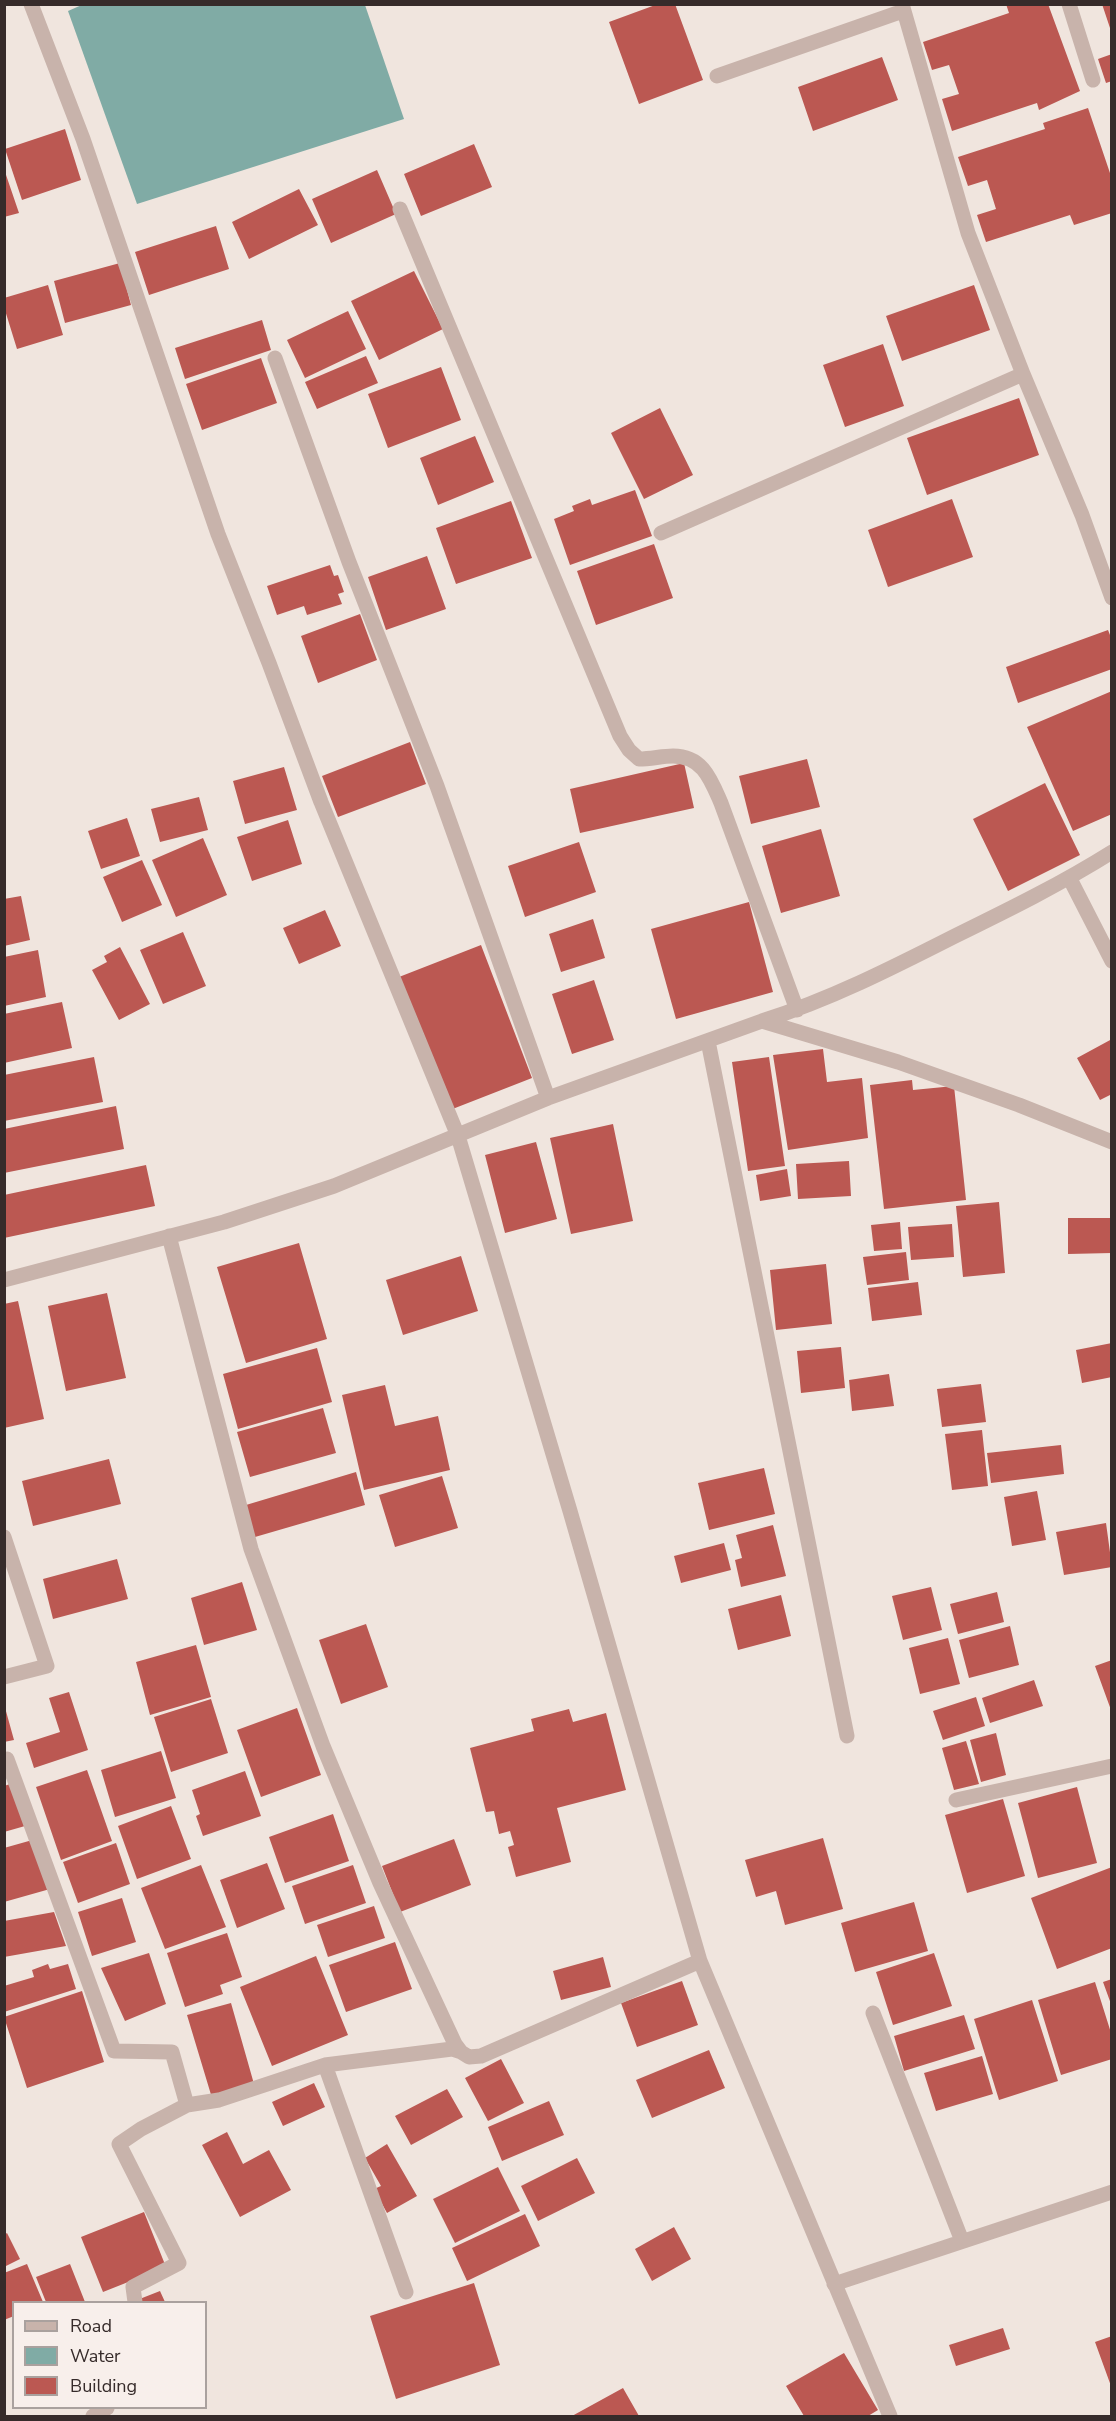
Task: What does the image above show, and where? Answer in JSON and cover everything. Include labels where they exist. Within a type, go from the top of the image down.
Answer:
[{"type":"street","points":[[30,4],[83,139],[218,534],[321,802],[458,1136],[700,1962],[890,2416]]},
{"type":"street","points":[[1069,4],[1093,80]]},
{"type":"street","points":[[717,76],[903,8],[968,233],[1023,374],[1082,515],[1112,598]]},
{"type":"street","points":[[400,209],[620,736],[629,750],[639,759],[674,756],[696,761],[708,773],[797,1010]]},
{"type":"street","points":[[275,358],[349,562],[437,786],[548,1098]]},
{"type":"street","points":[[661,533],[1023,374]]},
{"type":"street","points":[[4,1280],[224,1222],[334,1186],[548,1098],[797,1010],[884,972],[1070,879],[1112,852]]},
{"type":"street","points":[[1070,879],[1112,961]]},
{"type":"street","points":[[762,1021],[898,1062],[1019,1105],[1112,1142]]},
{"type":"street","points":[[708,1041],[848,1736]]},
{"type":"street","points":[[169,1236],[251,1549],[271,1607],[323,1746],[380,1883],[441,2015],[461,2052]]},
{"type":"street","points":[[4,1537],[47,1666],[4,1677]]},
{"type":"street","points":[[4,1760],[7,1759],[114,2050],[172,2052],[187,2105]]},
{"type":"street","points":[[956,1800],[1112,1766]]},
{"type":"street","points":[[135,2301],[133,2287],[179,2263],[119,2144],[141,2129],[187,2105],[219,2100],[325,2065],[452,2049],[469,2057],[481,2056],[700,1962]]},
{"type":"street","points":[[873,2013],[962,2241]]},
{"type":"street","points":[[325,2065],[406,2292]]},
{"type":"street","points":[[834,2284],[1112,2192]]},
{"type":"water","points":[[84,4],[365,5],[404,119],[137,204],[68,11]]},
{"type":"building","points":[[658,4],[675,4],[703,80],[639,104],[609,22]]},
{"type":"building","points":[[1006,4],[1048,4],[1080,91],[1039,110],[1037,103],[952,131],[942,99],[959,94],[949,65],[932,70],[923,42],[1009,13]]},
{"type":"building","points":[[1102,4],[1112,4],[1112,31],[1111,31]]},
{"type":"building","points":[[1112,54],[1112,81],[1106,83],[1098,59]]},
{"type":"building","points":[[882,57],[898,100],[813,131],[798,87]]},
{"type":"building","points":[[1088,108],[1112,179],[1112,213],[1074,225],[1070,215],[986,242],[977,215],[996,209],[987,180],[968,186],[958,157],[1045,129],[1043,123]]},
{"type":"building","points":[[65,129],[81,180],[22,200],[5,149]]},
{"type":"building","points":[[474,144],[492,187],[421,216],[404,174]]},
{"type":"building","points":[[4,169],[19,213],[4,217]]},
{"type":"building","points":[[377,170],[396,214],[331,243],[312,199]]},
{"type":"building","points":[[299,189],[318,225],[249,259],[232,222]]},
{"type":"building","points":[[216,226],[229,269],[149,295],[135,252]]},
{"type":"building","points":[[120,263],[131,305],[65,323],[54,281]]},
{"type":"building","points":[[414,271],[443,329],[379,360],[351,301]]},
{"type":"building","points":[[48,285],[63,335],[17,349],[4,307],[4,298]]},
{"type":"building","points":[[974,285],[990,330],[902,361],[886,316]]},
{"type":"building","points":[[348,311],[366,349],[305,378],[287,340]]},
{"type":"building","points":[[262,320],[271,350],[185,379],[175,348]]},
{"type":"building","points":[[883,344],[904,406],[845,427],[823,365]]},
{"type":"building","points":[[366,356],[378,383],[317,409],[305,382]]},
{"type":"building","points":[[261,358],[277,403],[202,430],[186,384]]},
{"type":"building","points":[[441,367],[461,420],[388,448],[368,394]]},
{"type":"building","points":[[1019,398],[1039,455],[927,495],[907,438]]},
{"type":"building","points":[[660,408],[693,475],[644,499],[611,433]]},
{"type":"building","points":[[475,436],[494,482],[438,505],[420,458]]},
{"type":"building","points":[[635,490],[652,536],[570,565],[554,519],[574,511],[572,506],[590,499],[592,505]]},
{"type":"building","points":[[952,499],[973,557],[888,587],[868,530]]},
{"type":"building","points":[[511,501],[532,558],[456,584],[436,528]]},
{"type":"building","points":[[654,544],[673,598],[596,625],[577,571]]},
{"type":"building","points":[[427,556],[446,609],[386,630],[368,577]]},
{"type":"building","points":[[330,565],[334,576],[338,575],[344,592],[338,594],[342,604],[307,615],[304,606],[277,615],[267,586]]},
{"type":"building","points":[[360,614],[377,660],[318,683],[301,636]]},
{"type":"building","points":[[1108,630],[1112,640],[1112,669],[1018,703],[1006,667]]},
{"type":"building","points":[[1112,691],[1112,814],[1073,831],[1027,727]]},
{"type":"building","points":[[410,742],[426,784],[338,817],[322,776]]},
{"type":"building","points":[[807,759],[820,807],[751,824],[739,776]]},
{"type":"building","points":[[684,763],[694,808],[580,833],[570,789]]},
{"type":"building","points":[[284,767],[297,810],[245,824],[233,781]]},
{"type":"building","points":[[1045,783],[1080,855],[1008,891],[973,819]]},
{"type":"building","points":[[199,797],[208,830],[160,842],[151,809]]},
{"type":"building","points":[[127,818],[140,856],[101,869],[88,831]]},
{"type":"building","points":[[288,820],[302,864],[252,881],[237,837]]},
{"type":"building","points":[[821,829],[840,896],[781,913],[762,846]]},
{"type":"building","points":[[203,838],[227,895],[176,917],[152,860]]},
{"type":"building","points":[[579,842],[596,892],[525,917],[508,866]]},
{"type":"building","points":[[142,860],[162,905],[122,922],[103,877]]},
{"type":"building","points":[[21,896],[30,940],[4,946],[4,899]]},
{"type":"building","points":[[749,902],[773,992],[676,1019],[651,929]]},
{"type":"building","points":[[325,910],[341,946],[299,964],[283,928]]},
{"type":"building","points":[[593,919],[605,958],[561,972],[549,934]]},
{"type":"building","points":[[183,932],[206,986],[163,1004],[140,950]]},
{"type":"building","points":[[481,945],[532,1078],[450,1110],[399,977]]},
{"type":"building","points":[[120,947],[150,1004],[119,1020],[92,970],[107,962],[104,956]]},
{"type":"building","points":[[38,950],[46,997],[4,1006],[4,957]]},
{"type":"building","points":[[594,980],[614,1040],[572,1054],[552,994]]},
{"type":"building","points":[[62,1002],[72,1048],[4,1063],[4,1014]]},
{"type":"building","points":[[1112,1039],[1112,1094],[1100,1100],[1077,1058]]},
{"type":"building","points":[[823,1049],[827,1082],[862,1078],[868,1138],[788,1150],[773,1055]]},
{"type":"building","points":[[94,1057],[103,1102],[4,1121],[4,1075]]},
{"type":"building","points":[[769,1057],[785,1166],[748,1171],[732,1062]]},
{"type":"building","points":[[912,1080],[913,1090],[954,1086],[966,1200],[884,1209],[870,1085]]},
{"type":"building","points":[[116,1106],[124,1149],[4,1173],[4,1129]]},
{"type":"building","points":[[613,1124],[633,1221],[571,1234],[550,1138]]},
{"type":"building","points":[[536,1142],[557,1219],[505,1233],[485,1155]]},
{"type":"building","points":[[849,1161],[851,1196],[798,1199],[796,1164]]},
{"type":"building","points":[[146,1165],[155,1206],[4,1238],[4,1195]]},
{"type":"building","points":[[787,1169],[791,1196],[760,1201],[756,1175]]},
{"type":"building","points":[[999,1202],[1005,1273],[963,1277],[956,1206]]},
{"type":"building","points":[[1068,1218],[1112,1218],[1112,1253],[1068,1254]]},
{"type":"building","points":[[900,1222],[902,1249],[874,1251],[871,1225]]},
{"type":"building","points":[[952,1224],[954,1257],[911,1260],[908,1227]]},
{"type":"building","points":[[299,1243],[327,1339],[246,1363],[217,1267]]},
{"type":"building","points":[[906,1252],[909,1280],[867,1285],[863,1257]]},
{"type":"building","points":[[461,1256],[478,1311],[403,1335],[386,1280]]},
{"type":"building","points":[[826,1264],[832,1324],[776,1330],[770,1270]]},
{"type":"building","points":[[918,1282],[922,1315],[872,1321],[868,1288]]},
{"type":"building","points":[[107,1293],[126,1378],[66,1391],[48,1306]]},
{"type":"building","points":[[18,1301],[44,1419],[4,1428],[4,1304]]},
{"type":"building","points":[[1112,1343],[1112,1377],[1082,1383],[1076,1350]]},
{"type":"building","points":[[841,1347],[845,1388],[801,1393],[797,1351]]},
{"type":"building","points":[[317,1348],[332,1402],[238,1429],[223,1374]]},
{"type":"building","points":[[889,1374],[894,1406],[852,1411],[849,1380]]},
{"type":"building","points":[[981,1384],[986,1422],[942,1427],[937,1389]]},
{"type":"building","points":[[385,1385],[395,1426],[438,1416],[450,1470],[364,1490],[342,1395]]},
{"type":"building","points":[[323,1408],[336,1453],[250,1477],[237,1432]]},
{"type":"building","points":[[982,1430],[988,1486],[952,1490],[945,1434]]},
{"type":"building","points":[[1061,1445],[1064,1474],[991,1483],[987,1453]]},
{"type":"building","points":[[109,1459],[121,1504],[33,1526],[22,1481]]},
{"type":"building","points":[[764,1468],[775,1514],[709,1530],[698,1483]]},
{"type":"building","points":[[356,1472],[365,1505],[255,1537],[246,1505]]},
{"type":"building","points":[[442,1476],[458,1528],[395,1547],[379,1495]]},
{"type":"building","points":[[1037,1491],[1046,1540],[1012,1546],[1004,1497]]},
{"type":"building","points":[[1106,1523],[1112,1567],[1064,1575],[1056,1532]]},
{"type":"building","points":[[773,1525],[786,1576],[741,1587],[735,1560],[742,1558],[736,1535]]},
{"type":"building","points":[[724,1543],[731,1570],[681,1583],[674,1556]]},
{"type":"building","points":[[117,1559],[128,1599],[53,1619],[43,1579]]},
{"type":"building","points":[[242,1582],[257,1630],[204,1645],[191,1598]]},
{"type":"building","points":[[931,1587],[942,1630],[903,1640],[892,1596]]},
{"type":"building","points":[[997,1592],[1004,1622],[958,1634],[950,1604]]},
{"type":"building","points":[[781,1595],[791,1636],[738,1650],[728,1609]]},
{"type":"building","points":[[366,1624],[388,1687],[341,1704],[319,1640]]},
{"type":"building","points":[[1010,1626],[1019,1665],[969,1678],[959,1640]]},
{"type":"building","points":[[948,1638],[960,1684],[920,1694],[909,1648]]},
{"type":"building","points":[[196,1645],[211,1697],[150,1715],[136,1662]]},
{"type":"building","points":[[1112,1660],[1112,1710],[1111,1710],[1095,1666]]},
{"type":"building","points":[[1034,1680],[1043,1706],[990,1723],[982,1698]]},
{"type":"building","points":[[69,1692],[88,1750],[34,1768],[26,1743],[60,1732],[49,1698]]},
{"type":"building","points":[[976,1697],[985,1726],[943,1740],[933,1711]]},
{"type":"building","points":[[211,1699],[228,1753],[171,1772],[154,1717]]},
{"type":"building","points":[[4,1704],[14,1740],[4,1742]]},
{"type":"building","points":[[297,1708],[321,1775],[261,1797],[237,1730]]},
{"type":"building","points":[[569,1709],[573,1722],[606,1713],[626,1790],[557,1808],[571,1862],[516,1877],[508,1847],[514,1845],[510,1831],[499,1834],[494,1811],[486,1812],[470,1748],[534,1731],[531,1719]]},
{"type":"building","points":[[996,1733],[1006,1775],[981,1782],[970,1740]]},
{"type":"building","points":[[966,1741],[979,1784],[954,1790],[942,1748]]},
{"type":"building","points":[[161,1751],[176,1798],[115,1817],[101,1770]]},
{"type":"building","points":[[87,1770],[112,1841],[61,1860],[36,1787]]},
{"type":"building","points":[[245,1771],[261,1816],[203,1836],[196,1816],[200,1814],[192,1790]]},
{"type":"building","points":[[13,1783],[25,1826],[4,1832],[4,1786]]},
{"type":"building","points":[[1077,1787],[1097,1863],[1038,1878],[1018,1803]]},
{"type":"building","points":[[1003,1799],[1025,1876],[967,1893],[945,1815]]},
{"type":"building","points":[[171,1806],[191,1859],[137,1879],[118,1826]]},
{"type":"building","points":[[333,1814],[349,1861],[285,1883],[269,1837]]},
{"type":"building","points":[[823,1838],[843,1909],[785,1925],[776,1891],[756,1897],[745,1860]]},
{"type":"building","points":[[36,1839],[50,1889],[4,1902],[4,1848]]},
{"type":"building","points":[[454,1839],[471,1885],[400,1912],[382,1866]]},
{"type":"building","points":[[116,1843],[130,1884],[78,1903],[63,1862]]},
{"type":"building","points":[[267,1863],[285,1909],[237,1928],[220,1880]]},
{"type":"building","points":[[201,1865],[226,1927],[165,1949],[141,1888]]},
{"type":"building","points":[[353,1865],[366,1903],[305,1924],[292,1886]]},
{"type":"building","points":[[1112,1867],[1112,1948],[1057,1969],[1031,1898]]},
{"type":"building","points":[[122,1898],[136,1942],[92,1956],[78,1912]]},
{"type":"building","points":[[914,1902],[928,1951],[855,1972],[841,1923]]},
{"type":"building","points":[[374,1906],[385,1938],[328,1957],[317,1925]]},
{"type":"building","points":[[54,1912],[66,1946],[4,1957],[4,1921]]},
{"type":"building","points":[[227,1933],[242,1977],[220,1985],[223,1994],[185,2007],[167,1953]]},
{"type":"building","points":[[395,1942],[412,1989],[346,2012],[329,1965]]},
{"type":"building","points":[[149,1953],[166,2004],[125,2021],[101,1968]]},
{"type":"building","points":[[934,1953],[952,2006],[893,2025],[876,1972]]},
{"type":"building","points":[[316,1956],[348,2035],[272,2066],[240,1987]]},
{"type":"building","points":[[603,1957],[611,1987],[561,2000],[553,1971]]},
{"type":"building","points":[[48,1964],[50,1969],[68,1964],[76,1989],[4,2012],[4,1986],[34,1977],[32,1970]]},
{"type":"building","points":[[1112,1979],[1112,2004],[1111,2004],[1103,1982]]},
{"type":"building","points":[[682,1981],[698,2025],[637,2047],[621,2003]]},
{"type":"building","points":[[1095,1982],[1112,2036],[1112,2059],[1061,2075],[1038,2000]]},
{"type":"building","points":[[82,1991],[104,2062],[27,2088],[4,2017]]},
{"type":"building","points":[[1032,2000],[1058,2081],[999,2100],[974,2019]]},
{"type":"building","points":[[231,2003],[254,2084],[212,2098],[187,2015]]},
{"type":"building","points":[[964,2015],[975,2049],[904,2071],[894,2036]]},
{"type":"building","points":[[709,2050],[725,2088],[652,2118],[636,2080]]},
{"type":"building","points":[[982,2056],[993,2094],[936,2111],[924,2073]]},
{"type":"building","points":[[501,2059],[524,2103],[488,2121],[465,2078]]},
{"type":"building","points":[[314,2083],[325,2107],[283,2126],[272,2102]]},
{"type":"building","points":[[447,2089],[463,2117],[411,2145],[395,2116]]},
{"type":"building","points":[[549,2101],[564,2135],[502,2161],[488,2127]]},
{"type":"building","points":[[227,2132],[243,2164],[269,2150],[291,2190],[240,2217],[202,2145]]},
{"type":"building","points":[[387,2144],[417,2196],[387,2213],[374,2189],[381,2186],[365,2158]]},
{"type":"building","points":[[577,2158],[595,2193],[538,2221],[521,2186]]},
{"type":"building","points":[[498,2167],[520,2211],[455,2243],[433,2199]]},
{"type":"building","points":[[144,2212],[166,2267],[103,2292],[81,2237]]},
{"type":"building","points":[[525,2214],[540,2246],[467,2281],[452,2248]]},
{"type":"building","points":[[674,2227],[691,2259],[652,2281],[635,2249]]},
{"type":"building","points":[[7,2233],[20,2259],[4,2267],[4,2235]]},
{"type":"building","points":[[27,2264],[43,2301],[12,2301],[12,2317],[4,2320],[4,2273]]},
{"type":"building","points":[[70,2264],[85,2301],[46,2301],[36,2277]]},
{"type":"building","points":[[474,2283],[500,2365],[396,2399],[370,2316]]},
{"type":"building","points":[[160,2291],[165,2301],[135,2301]]},
{"type":"building","points":[[1003,2328],[1010,2349],[956,2366],[949,2345]]},
{"type":"building","points":[[1112,2336],[1112,2386],[1111,2386],[1095,2342]]},
{"type":"building","points":[[844,2353],[878,2410],[868,2416],[804,2416],[786,2386]]},
{"type":"building","points":[[623,2388],[639,2416],[572,2416]]}]
